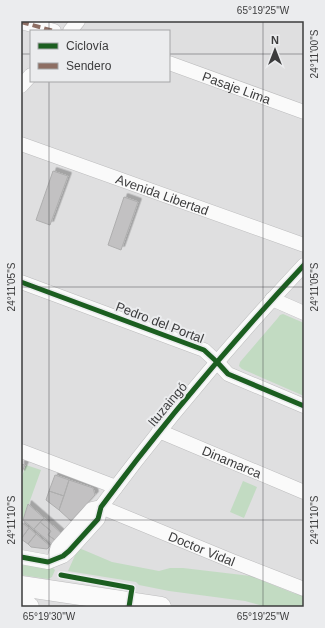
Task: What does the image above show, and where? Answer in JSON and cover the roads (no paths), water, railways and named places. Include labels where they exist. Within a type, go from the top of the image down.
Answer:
[{"type":"highway","points":[[21,586],[161,607]]},
{"type":"highway","points":[[21,606],[30,607]]},
{"type":"street","points":[[21,22],[50,30]]},
{"type":"street","name":"Pasaje Lima","points":[[170,63],[304,112]]},
{"type":"street","points":[[21,86],[30,76]]},
{"type":"street","name":"Avenida Libertad","points":[[21,144],[304,245]]},
{"type":"street","name":"Ituzaingó","points":[[21,557],[48,562],[63,556],[69,551],[98,519],[101,507],[159,431],[272,299],[304,265]]},
{"type":"street","name":"Pedro del Portal","points":[[21,282],[204,350],[218,362],[228,374],[304,406]]},
{"type":"street","points":[[272,299],[304,312]]},
{"type":"street","name":"Dinamarca","points":[[159,431],[304,492]]},
{"type":"street","points":[[21,451],[116,487]]},
{"type":"street","name":"Doctor Vidal","points":[[101,507],[304,589]]}]
